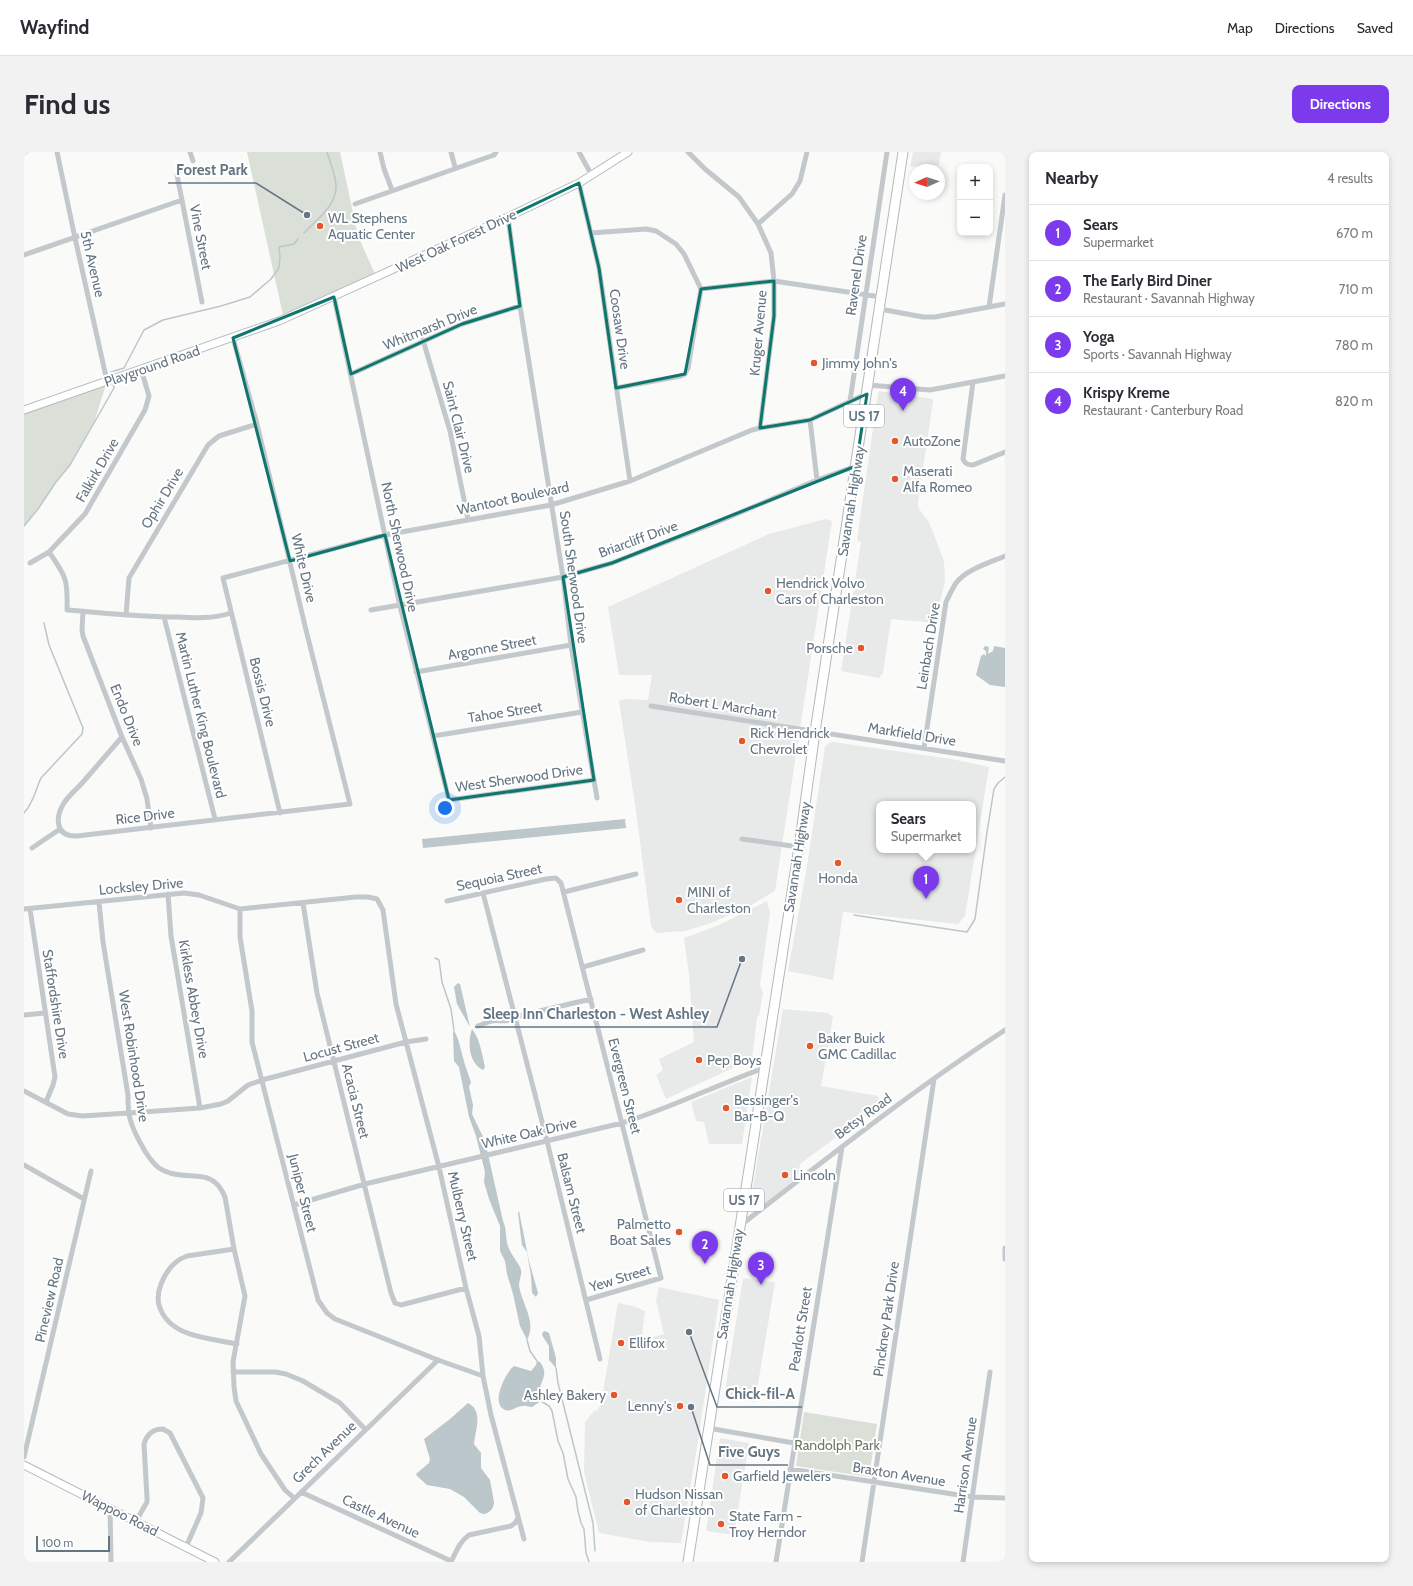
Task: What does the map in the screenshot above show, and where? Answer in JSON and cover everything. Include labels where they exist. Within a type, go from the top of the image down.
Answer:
[{"type":"highway","name":"Savannah Highway","points":[[688,1562],[799,847],[903,152]]},
{"type":"main road","name":"West Oak Forest Drive","points":[[279,321],[508,217],[579,183],[628,152]]},
{"type":"main road","name":"Playground Road","points":[[24,410],[279,321]]},
{"type":"main road","name":"Wappoo Road","points":[[24,1465],[215,1562]]},
{"type":"street","name":"5th Avenue","points":[[57,152],[107,381]]},
{"type":"street","points":[[190,152],[193,161]]},
{"type":"street","points":[[380,152],[384,169],[392,190]]},
{"type":"street","points":[[452,152],[455,168]]},
{"type":"street","points":[[355,204],[494,155],[496,152]]},
{"type":"street","points":[[579,152],[591,174]]},
{"type":"street","name":"Kruger Avenue","points":[[688,152],[705,169],[738,197],[758,224],[771,253],[774,281],[774,316],[760,428]]},
{"type":"street","points":[[758,224],[792,194],[800,181],[807,152]]},
{"type":"street","name":"Ravenel Drive","points":[[850,401],[887,152]]},
{"type":"street","name":"Vine Street","points":[[177,175],[202,302]]},
{"type":"street","name":"Coosaw Drive","points":[[579,183],[599,268],[630,481]]},
{"type":"street","points":[[989,307],[1005,195]]},
{"type":"street","points":[[24,255],[182,200]]},
{"type":"street","name":"South Sherwood Drive","points":[[508,217],[520,306],[563,577],[571,645],[597,798]]},
{"type":"street","points":[[591,233],[646,229],[656,231],[676,244],[684,254],[701,290],[688,368],[685,374],[616,388]]},
{"type":"street","points":[[701,290],[774,281],[865,296],[882,297]]},
{"type":"street","name":"North Sherwood Drive","points":[[334,297],[400,606],[449,800]]},
{"type":"street","points":[[880,309],[923,317],[935,317],[1005,304]]},
{"type":"street","name":"Whitmarsh Drive","points":[[351,374],[423,340],[462,324],[520,306]]},
{"type":"street","name":"White Drive","points":[[233,338],[257,424],[306,630],[350,804]]},
{"type":"street","name":"Saint Clair Drive","points":[[423,340],[450,431],[468,519]]},
{"type":"street","name":"Falkirk Drive","points":[[30,563],[49,552],[85,514],[145,410],[149,396],[141,370]]},
{"type":"street","points":[[867,390],[930,390],[1005,376]]},
{"type":"street","points":[[973,382],[963,459],[965,462],[973,465],[1005,452]]},
{"type":"street","name":"Wantoot Boulevard","points":[[224,578],[385,536],[468,519],[551,505],[630,481],[760,428],[810,420],[850,401],[867,390]]},
{"type":"street","points":[[810,420],[817,480]]},
{"type":"street","name":"Ophir Drive","points":[[126,615],[129,578],[208,445],[219,436],[257,424]]},
{"type":"street","name":"Briarcliff Drive","points":[[372,610],[563,577],[612,563],[715,523],[817,480],[856,466]]},
{"type":"street","points":[[49,552],[65,576],[68,588],[68,610],[126,615],[206,618],[219,617],[231,613]]},
{"type":"street","name":"Leinbach Drive","points":[[924,748],[946,602],[957,582],[964,575],[1005,556]]},
{"type":"street","name":"Bossis Drive","points":[[224,578],[231,613],[280,813]]},
{"type":"street","name":"Endo Drive","points":[[83,611],[83,636],[122,737],[145,789],[151,828]]},
{"type":"street","name":"Martin Luther King Boulevard","points":[[164,617],[215,819]]},
{"type":"street","name":"Argonne Street","points":[[416,672],[571,645]]},
{"type":"street","name":"Robert L Marchant","points":[[651,706],[815,732]]},
{"type":"street","name":"Tahoe Street","points":[[432,736],[582,712]]},
{"type":"street","name":"Markfield Drive","points":[[815,732],[1005,761]]},
{"type":"street","points":[[32,848],[60,829],[58,817],[65,802],[122,737]]},
{"type":"street","name":"West Sherwood Drive","points":[[449,800],[594,780]]},
{"type":"street","name":"Rice Drive","points":[[60,829],[66,834],[72,836],[350,804]]},
{"type":"street","points":[[742,839],[799,847]]},
{"type":"street","points":[[564,892],[636,874]]},
{"type":"street","name":"Evergreen Street","points":[[556,878],[561,883],[564,892],[661,1278]]},
{"type":"street","name":"Sequoia Street","points":[[447,901],[556,878]]},
{"type":"street","name":"Locksley Drive","points":[[27,909],[184,893],[199,895],[240,909],[356,897],[377,899]]},
{"type":"street","name":"Balsam Street","points":[[483,893],[547,1141],[600,1359]]},
{"type":"street","name":"Kirkless Abbey Drive","points":[[168,894],[171,936],[200,1108]]},
{"type":"street","name":"Mulberry Street","points":[[377,899],[383,910],[396,1004],[439,1167],[466,1288],[479,1336],[483,1376],[524,1540]]},
{"type":"street","name":"West Robinhood Drive","points":[[99,902],[103,942],[128,1095],[129,1113],[136,1135],[158,1168],[171,1173],[206,1177],[215,1180],[219,1184],[225,1197],[234,1249],[245,1296],[233,1362],[236,1401],[260,1454],[285,1490],[294,1498]]},
{"type":"street","name":"Acacia Street","points":[[303,903],[317,993],[391,1293],[395,1303],[401,1305],[466,1288]]},
{"type":"street","name":"Staffordshire Drive","points":[[27,909],[45,1013],[54,1077],[53,1085],[46,1102]]},
{"type":"street","name":"Juniper Street","points":[[240,909],[240,937],[252,1011],[252,1042],[318,1300],[327,1313],[335,1319],[438,1360],[483,1376]]},
{"type":"street","points":[[583,967],[643,950]]},
{"type":"street","points":[[478,1026],[492,1021],[501,1022],[511,1020],[514,1017],[591,999]]},
{"type":"street","points":[[24,1015],[45,1013]]},
{"type":"street","name":"Betsy Road","points":[[740,1226],[842,1146],[934,1078],[1005,1030]]},
{"type":"street","name":"Locust Street","points":[[24,1091],[68,1114],[82,1116],[200,1108],[221,1104],[228,1101],[248,1085],[262,1080],[426,1038]]},
{"type":"street","name":"White Oak Drive","points":[[294,1205],[365,1184],[650,1115],[730,1080],[764,1068]]},
{"type":"street","name":"Pinckney Park Drive","points":[[862,1562],[934,1078]]},
{"type":"street","name":"Pearlott Street","points":[[776,1562],[842,1146]]},
{"type":"street","points":[[24,1165],[84,1200]]},
{"type":"street","name":"Pineview Road","points":[[24,1457],[91,1171]]},
{"type":"street","points":[[1005,1248],[1005,1260]]},
{"type":"street","points":[[234,1249],[187,1256],[179,1259],[166,1273],[160,1287],[158,1304],[166,1320],[179,1330],[237,1344]]},
{"type":"street","name":"Yew Street","points":[[586,1300],[661,1278]]},
{"type":"street","name":"Grech Avenue","points":[[228,1562],[438,1360]]},
{"type":"street","points":[[233,1372],[275,1372],[292,1376],[340,1403],[365,1429]]},
{"type":"street","name":"Harrison Avenue","points":[[963,1562],[990,1372]]},
{"type":"street","points":[[708,1428],[794,1443]]},
{"type":"street","points":[[136,1521],[148,1498],[144,1444],[146,1438],[153,1431],[163,1429],[170,1433],[203,1498],[201,1513],[186,1547]]},
{"type":"street","name":"Braxton Avenue","points":[[790,1469],[972,1497],[1005,1498]]},
{"type":"street","name":"Castle Avenue","points":[[301,1492],[451,1562]]},
{"type":"street","points":[[110,1508],[111,1562]]},
{"type":"street","points":[[451,1562],[461,1543],[469,1535],[511,1526],[516,1523],[518,1518]]},
{"type":"highlighted area","points":[[579,183],[599,268],[616,388],[685,374],[701,289],[774,281],[774,316],[760,428],[810,420],[867,394],[856,466],[612,563],[563,577],[594,780],[449,800],[385,535],[290,561],[233,338],[334,297],[351,374],[462,324],[520,306],[508,217]]},
{"type":"shaded area","points":[[913,152],[941,152],[939,164],[911,164]]},
{"type":"shaded area","points":[[879,391],[933,399],[918,503],[919,509],[929,522],[944,561],[945,581],[935,623],[891,619],[883,673],[879,678],[841,671],[861,542],[857,540]]},
{"type":"shaded area","points":[[825,519],[832,521],[775,891],[748,907],[711,923],[685,931],[656,933],[651,926],[636,811],[619,701],[626,699],[648,700],[652,675],[619,675],[608,607],[769,534]]},
{"type":"shaded area","points":[[985,646],[989,647],[988,654],[993,651],[994,646],[1005,648],[1005,687],[990,685],[976,675],[981,656],[984,654],[986,656],[986,651],[983,649]]},
{"type":"shaded area","points":[[833,742],[952,759],[989,767],[976,848],[976,801],[876,801],[876,853],[975,853],[965,916],[958,924],[843,912],[833,980],[788,971],[807,866],[825,747],[829,743]]},
{"type":"shaded area","points":[[625,819],[626,828],[423,848],[422,839]]},
{"type":"shaded area","points":[[767,901],[770,913],[760,985],[763,993],[759,1016],[757,1017],[752,1059],[666,1099],[656,1075],[663,1070],[659,1059],[694,1042],[689,975],[684,938],[719,925]]},
{"type":"shaded area","points":[[458,983],[460,984],[470,1027],[457,1004],[454,987]]},
{"type":"shaded area","points":[[783,1009],[828,1013],[833,1017],[821,1086],[878,1096],[881,1104],[800,1164],[798,1177],[758,1209],[749,1210]]},
{"type":"shaded area","points":[[472,1029],[477,1037],[480,1047],[485,1067],[483,1070],[475,1063],[470,1052],[470,1034]]},
{"type":"shaded area","points":[[454,1030],[471,1082],[469,1087],[473,1105],[472,1114],[485,1141],[508,1246],[521,1270],[519,1286],[530,1320],[530,1333],[527,1340],[520,1326],[505,1261],[500,1251],[500,1226],[484,1182],[485,1172],[476,1136],[469,1117],[459,1067],[454,1061]]},
{"type":"shaded area","points":[[752,1077],[742,1144],[709,1144],[704,1122],[696,1121],[691,1102]]},
{"type":"shaded area","points":[[519,1211],[529,1261],[538,1293],[536,1297],[532,1293],[527,1252],[522,1245]]},
{"type":"shaded area","points":[[743,1278],[775,1282],[755,1402],[724,1397]]},
{"type":"shaded area","points":[[659,1287],[719,1300],[681,1543],[650,1542],[599,1533],[584,1472],[585,1422],[595,1410],[597,1411],[601,1404],[618,1303],[636,1307],[645,1311],[642,1335],[650,1338],[664,1334],[656,1301]]},
{"type":"shaded area","points":[[545,1331],[549,1333],[556,1358],[556,1368],[549,1360],[549,1346],[542,1335]]},
{"type":"shaded area","points":[[537,1361],[540,1362],[544,1369],[540,1390],[541,1401],[532,1407],[524,1406],[505,1410],[501,1407],[499,1402],[499,1395],[503,1381],[510,1370],[514,1366],[531,1371],[536,1365]]},
{"type":"shaded area","points":[[468,1403],[476,1411],[477,1427],[474,1444],[481,1453],[481,1468],[490,1480],[494,1502],[491,1510],[484,1514],[480,1513],[464,1497],[450,1489],[427,1485],[416,1474],[429,1463],[430,1459],[424,1439]]},
{"type":"shaded area","points":[[720,1438],[749,1443],[734,1535],[706,1531]]},
{"type":"green space","points":[[247,152],[340,152],[358,236],[375,274],[283,315]]},
{"type":"green space","points":[[107,381],[94,423],[70,465],[24,526],[24,410]]},
{"type":"green space","name":"Randolph Park","points":[[804,1412],[877,1424],[869,1477],[796,1466]]},
{"type":"waterway","points":[[304,233],[329,207],[335,195],[335,180],[327,152]]},
{"type":"waterway","points":[[112,375],[111,372],[124,368],[144,330],[163,320],[221,306],[250,297],[271,279],[279,268],[279,247],[294,244],[298,239]]},
{"type":"waterway","points":[[24,526],[70,465],[114,388],[113,383]]},
{"type":"waterway","points":[[24,813],[32,801],[41,778],[82,734],[83,728],[49,645],[44,623]]},
{"type":"waterway","points":[[854,915],[967,932],[975,919],[994,789],[1005,777]]},
{"type":"waterway","points":[[435,958],[439,960],[442,982],[451,1009],[454,1030]]},
{"type":"waterway","points":[[527,1340],[530,1351],[537,1361]]},
{"type":"waterway","points":[[556,1368],[558,1383],[593,1523],[595,1551]]},
{"type":"waterway","points":[[541,1401],[549,1406],[552,1411],[568,1479],[576,1497],[578,1511],[584,1529],[586,1553],[589,1562]]},
{"type":"place","name":"Forest Park","points":[[307,215]]},
{"type":"place","name":"WL Stephens Aquatic Center","points":[[320,226]]},
{"type":"place","name":"Jimmy John's","points":[[814,363]]},
{"type":"place","name":"Krispy Kreme","points":[[903,411]]},
{"type":"place","name":"AutoZone","points":[[895,441]]},
{"type":"place","name":"Maserati Alfa Romeo","points":[[895,479]]},
{"type":"place","name":"Hendrick Volvo Cars of Charleston","points":[[768,591]]},
{"type":"place","name":"Porsche","points":[[861,648]]},
{"type":"place","name":"Rick Hendrick Chevrolet","points":[[742,741]]},
{"type":"place","name":"Honda","points":[[838,863]]},
{"type":"place","name":"Sears","points":[[926,899]]},
{"type":"place","name":"MINI of Charleston","points":[[679,900]]},
{"type":"place","name":"Sleep Inn Charleston - West Ashley","points":[[742,959]]},
{"type":"place","name":"Baker Buick GMC Cadillac","points":[[810,1046]]},
{"type":"place","name":"Pep Boys","points":[[699,1060]]},
{"type":"place","name":"Bessinger's Bar-B-Q","points":[[726,1108]]},
{"type":"place","name":"Lincoln","points":[[785,1175]]},
{"type":"place","name":"Palmetto Boat Sales","points":[[679,1232]]},
{"type":"place","name":"The Early Bird Diner","points":[[705,1264]]},
{"type":"place","name":"Yoga","points":[[761,1285]]},
{"type":"place","name":"Chick-fil-A","points":[[689,1332]]},
{"type":"place","name":"Ellifox","points":[[621,1343]]},
{"type":"place","name":"Ashley Bakery","points":[[614,1395]]},
{"type":"place","name":"Lenny's","points":[[680,1406]]},
{"type":"place","name":"Five Guys","points":[[691,1407]]},
{"type":"place","name":"Garfield Jewelers","points":[[725,1476]]},
{"type":"place","name":"Hudson Nissan of Charleston","points":[[627,1502]]},
{"type":"place","name":"State Farm - Troy Herndor","points":[[721,1524]]}]
